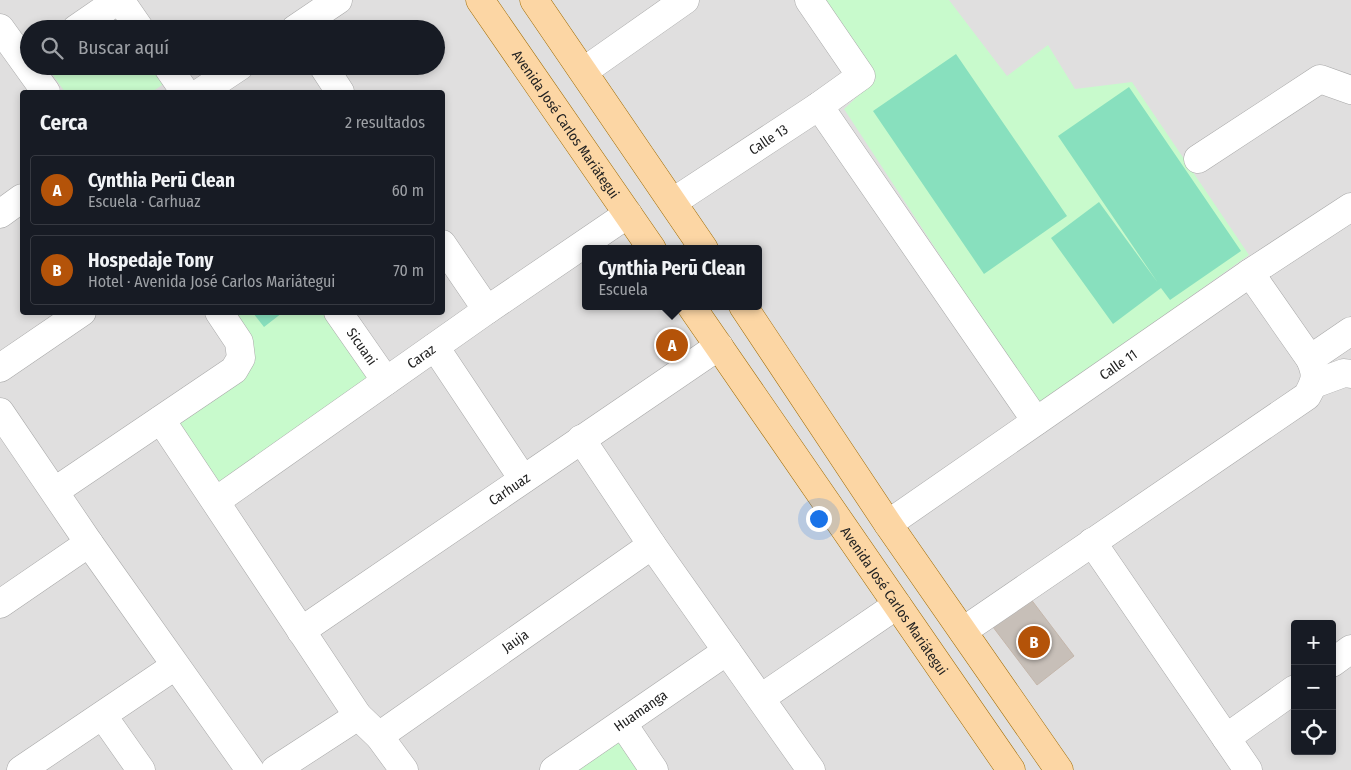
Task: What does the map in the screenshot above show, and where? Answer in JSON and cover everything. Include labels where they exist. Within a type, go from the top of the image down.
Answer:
[{"type":"main road","name":"Avenida José Carlos Mariátegui","points":[[480,0],[649,245]]},
{"type":"main road","points":[[534,0],[701,245]]},
{"type":"main road","name":"Avenida José Carlos Mariátegui","points":[[694,310],[1011,770]]},
{"type":"main road","points":[[746,310],[888,524],[1059,770]]},
{"type":"main road","points":[[834,512],[866,491]]},
{"type":"street","points":[[89,20],[119,0],[133,20]]},
{"type":"street","points":[[308,20],[338,0]]},
{"type":"street","points":[[584,71],[684,0]]},
{"type":"street","name":"Calle 13","points":[[673,202],[819,106],[861,76],[809,0]]},
{"type":"street","points":[[0,28],[20,54]]},
{"type":"street","points":[[35,75],[45,90]]},
{"type":"street","points":[[182,86],[214,75]]},
{"type":"street","points":[[329,75],[339,90]]},
{"type":"street","points":[[1198,159],[1320,79],[1351,90]]},
{"type":"street","points":[[819,106],[1036,421]]},
{"type":"street","points":[[0,214],[20,199]]},
{"type":"street","name":"Calle 11","points":[[888,524],[1250,273],[1351,207]]},
{"type":"street","name":"Caraz","points":[[582,245],[628,214]]},
{"type":"street","name":"Caraz","points":[[216,501],[582,245]]},
{"type":"street","points":[[445,248],[487,310]]},
{"type":"street","points":[[1250,273],[1312,371]]},
{"type":"street","points":[[0,368],[78,315]]},
{"type":"street","points":[[55,491],[234,370],[241,358],[239,342],[221,315]]},
{"type":"street","name":"Sicuani","points":[[340,315],[386,381]]},
{"type":"street","points":[[963,631],[1307,396],[1312,371],[1351,332]]},
{"type":"street","name":"Carhuaz","points":[[302,631],[718,346]]},
{"type":"street","points":[[435,347],[523,479]]},
{"type":"street","points":[[1312,371],[1351,374]]},
{"type":"street","points":[[161,420],[358,716],[379,736],[404,770]]},
{"type":"street","points":[[4,426],[55,491],[89,543],[250,770]]},
{"type":"street","points":[[581,439],[652,545],[811,770]]},
{"type":"street","points":[[1092,542],[1248,770]]},
{"type":"street","points":[[0,604],[89,543]]},
{"type":"street","name":"Jauja","points":[[379,736],[652,545]]},
{"type":"street","points":[[761,698],[897,605]]},
{"type":"street","points":[[1336,660],[1351,650]]},
{"type":"street","name":"Huamanga","points":[[554,770],[727,651]]},
{"type":"street","points":[[21,770],[175,666]]},
{"type":"street","points":[[1226,738],[1291,692]]},
{"type":"street","points":[[103,716],[141,770]]},
{"type":"street","points":[[275,770],[358,716]]},
{"type":"street","points":[[623,724],[654,770]]},
{"type":"shaded area","points":[[0,0],[1351,0],[1351,770],[0,770]]},
{"type":"green space","points":[[820,0],[949,0],[1007,76],[1048,45],[1075,89],[1132,82],[1249,255],[1038,405],[844,109],[876,79]]},
{"type":"green space","points":[[956,54],[1067,216],[984,274],[873,111]]},
{"type":"green space","points":[[53,75],[159,75],[165,83],[155,90],[64,90]]},
{"type":"green space","points":[[1129,87],[1241,251],[1170,300],[1161,288],[1113,324],[1051,238],[1099,202],[1158,283],[1058,136]]},
{"type":"green space","points":[[232,315],[334,315],[379,381],[224,488],[175,420],[243,372]]},
{"type":"green space","points":[[255,315],[279,315],[264,327]]},
{"type":"green space","points":[[621,735],[646,770],[569,770]]},
{"type":"building","points":[[1030,598],[1074,656],[1037,685],[993,627]]},
{"type":"place","name":"Cynthia Perū Clean","points":[[672,345]]},
{"type":"place","name":"Hospedaje Tony","points":[[1034,642]]}]
